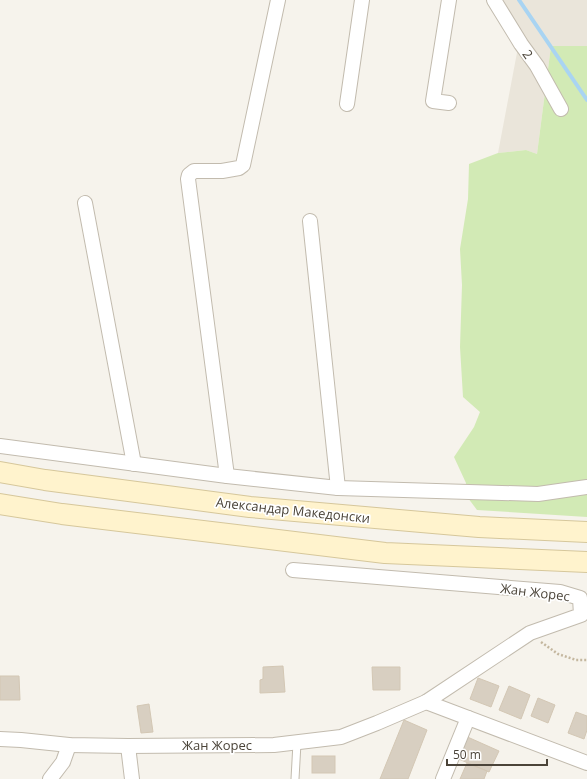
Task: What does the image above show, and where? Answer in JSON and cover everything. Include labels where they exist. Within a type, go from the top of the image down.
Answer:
[{"type":"street","points":[[227,476],[188,179],[189,175],[194,171],[222,171],[239,168],[243,165],[278,0]]},
{"type":"street","points":[[347,104],[362,0]]},
{"type":"street","points":[[449,0],[433,101],[449,103]]},
{"type":"street","name":"2","points":[[494,0],[521,44],[537,66],[561,109]]},
{"type":"street","points":[[85,202],[134,464]]},
{"type":"street","points":[[310,221],[338,488]]},
{"type":"street","points":[[0,446],[227,476],[338,488],[538,494],[587,487]]},
{"type":"street","name":"Александар Македонски","points":[[0,472],[53,481],[250,507],[479,527],[587,532]]},
{"type":"street","points":[[0,504],[62,514],[385,553],[587,562]]},
{"type":"street","name":"Жан Жорес","points":[[0,739],[69,745],[128,746],[274,745],[341,737],[426,702],[530,633],[581,615],[580,598],[560,592],[293,570]]},
{"type":"street","points":[[426,702],[587,763]]},
{"type":"street","points":[[443,779],[468,718]]},
{"type":"street","points":[[50,779],[63,762],[69,745]]},
{"type":"street","points":[[128,746],[132,779]]},
{"type":"lane","points":[[295,779],[296,743]]},
{"type":"path","points":[[530,633],[558,654],[576,660],[587,660]]},
{"type":"shaded area","points":[[494,0],[587,0],[587,46],[551,46],[537,154],[526,150],[498,153],[519,42]]},
{"type":"green space","points":[[551,46],[587,46],[587,517],[477,510],[465,494],[466,483],[454,457],[474,427],[480,412],[463,397],[460,347],[462,285],[460,249],[468,199],[469,164],[498,153],[526,150],[537,154]]},
{"type":"building","points":[[283,666],[285,692],[260,693],[260,680],[263,679],[263,667]]},
{"type":"building","points":[[372,667],[400,667],[400,690],[373,690]]},
{"type":"building","points":[[0,676],[19,676],[20,700],[0,700]]},
{"type":"building","points":[[478,678],[499,686],[491,707],[470,699]]},
{"type":"building","points":[[509,686],[530,695],[521,719],[499,710]]},
{"type":"building","points":[[538,698],[555,705],[548,723],[531,716]]},
{"type":"building","points":[[149,704],[153,732],[141,733],[137,706]]},
{"type":"building","points":[[576,712],[587,716],[587,730],[584,739],[568,733]]},
{"type":"building","points":[[404,720],[427,730],[408,779],[380,779]]},
{"type":"building","points":[[463,735],[499,751],[489,772],[454,757]]},
{"type":"building","points":[[312,756],[335,756],[335,773],[312,773]]},
{"type":"building","points":[[467,763],[487,771],[484,779],[460,779]]},
{"type":"waterway","points":[[519,0],[587,100]]}]
